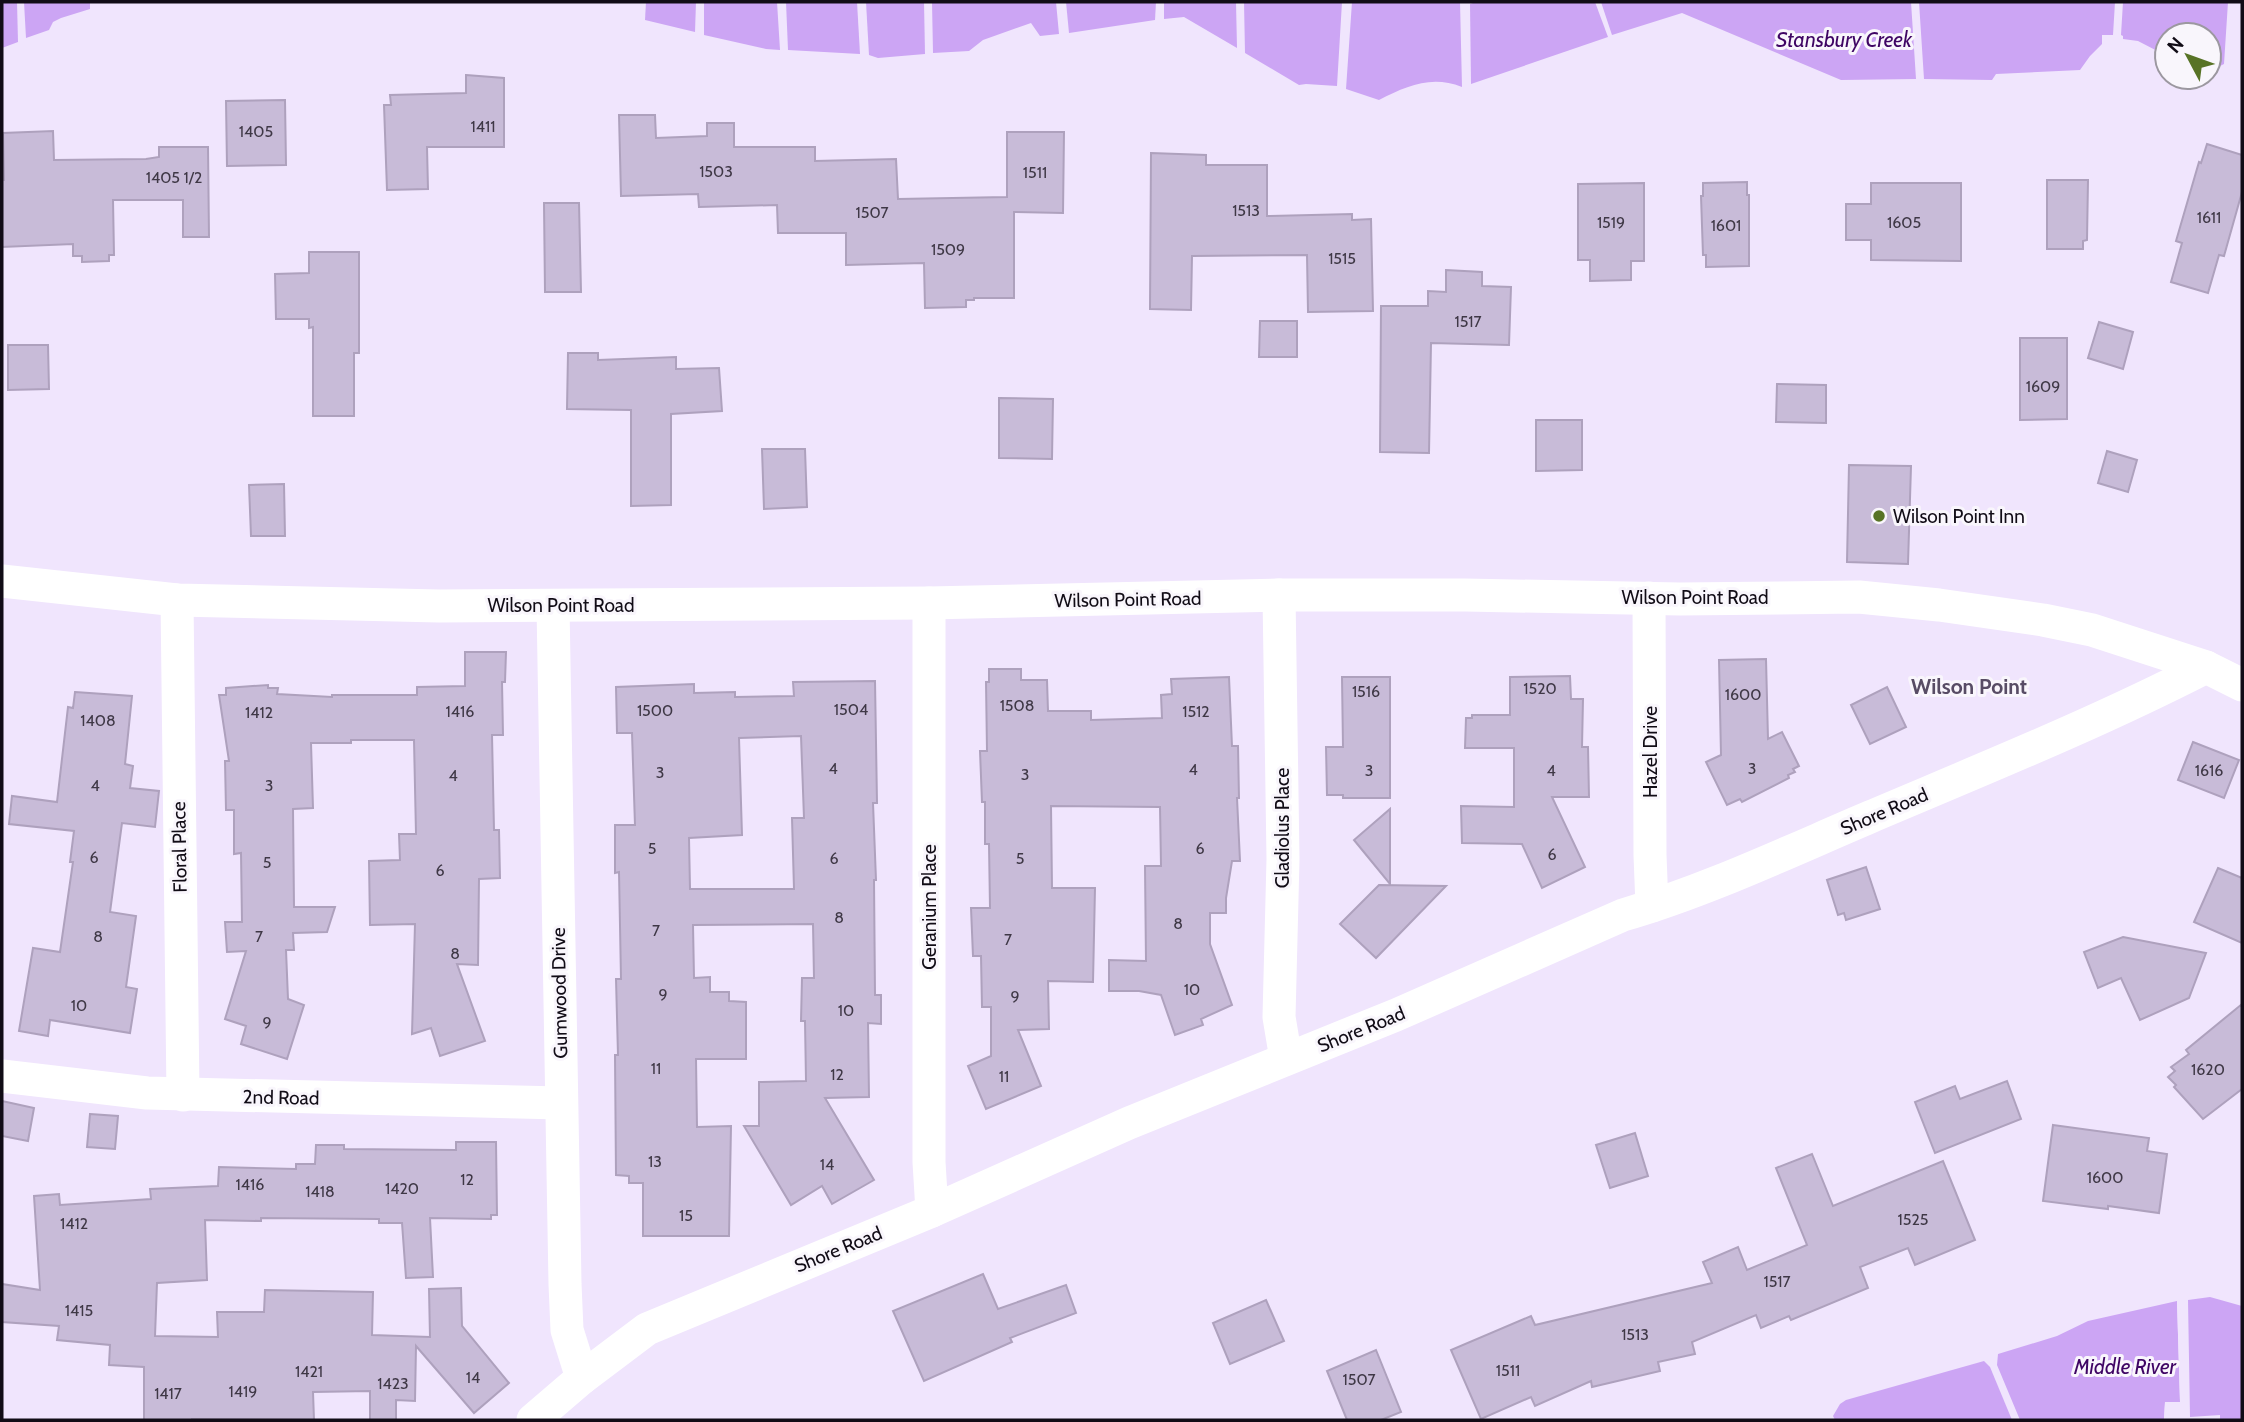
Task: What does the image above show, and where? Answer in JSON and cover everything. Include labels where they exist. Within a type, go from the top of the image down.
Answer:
[{"type":"street","name":"Wilson Point Road","points":[[2,581],[177,600],[368,605],[929,603],[1465,595],[1859,597],[1938,604],[2092,630],[2206,667],[2242,684]]},
{"type":"street","name":"Gladiolus Place","points":[[1279,596],[1283,859],[1279,1017],[1286,1059]]},
{"type":"street","name":"Hazel Drive","points":[[1649,598],[1652,906]]},
{"type":"street","name":"Floral Place","points":[[177,600],[183,1095]]},
{"type":"street","name":"Geranium Place","points":[[929,603],[929,1162],[932,1211]]},
{"type":"street","name":"Gumwood Drive","points":[[553,606],[567,1330],[582,1378]]},
{"type":"street","name":"Shore Road","points":[[533,1420],[582,1378],[647,1329],[932,1211],[1118,1128],[1395,1015],[1623,915],[1652,906],[1957,780],[2146,698],[2206,667]]},
{"type":"street","name":"2nd Road","points":[[2,1076],[183,1095],[561,1103]]},
{"type":"water","points":[[2,2],[17,2],[18,42],[2,48]]},
{"type":"water","points":[[24,2],[90,2],[90,9],[61,18],[53,22],[49,30],[26,38]]},
{"type":"water","points":[[646,2],[696,2],[695,32],[645,20]]},
{"type":"water","points":[[704,2],[777,2],[780,50],[704,35]]},
{"type":"water","points":[[786,2],[857,2],[860,54],[788,50]]},
{"type":"water","points":[[866,2],[924,2],[925,54],[878,58],[869,55]]},
{"type":"water","points":[[932,2],[1056,2],[1059,34],[1040,36],[1031,23],[983,40],[969,51],[933,53]]},
{"type":"water","points":[[1066,2],[1156,2],[1155,20],[1069,33]]},
{"type":"water","points":[[1164,2],[1236,2],[1237,48],[1184,17],[1164,19]]},
{"type":"water","points":[[1244,2],[1342,2],[1337,86],[1299,85],[1245,53]]},
{"type":"water","points":[[1352,2],[1460,2],[1462,87],[1429,82],[1399,90],[1379,100],[1346,89]]},
{"type":"water","points":[[1595,2],[1608,37],[1471,84],[1470,4]]},
{"type":"water","name":"Stansbury Creek","points":[[1601,2],[1911,2],[1916,79],[1841,80],[1682,13],[1612,35]]},
{"type":"water","name":"Stansbury Creek","points":[[1919,2],[2115,2],[2113,35],[2102,35],[2102,44],[2080,70],[1996,74],[1992,80],[1924,79]]},
{"type":"water","points":[[2123,2],[2228,2],[2223,64],[2223,21],[2153,21],[2153,49],[2138,41],[2123,39]]},
{"type":"water","name":"Middle River","points":[[2210,1297],[2242,1306],[2242,1420],[2220,1420],[2220,1415],[2190,1417],[2188,1300]]},
{"type":"water","name":"Middle River","points":[[2177,1301],[2180,1402],[2165,1402],[2164,1419],[2182,1420],[2020,1420],[1997,1365],[1998,1354],[2057,1336],[2088,1321]]},
{"type":"water","points":[[1984,1361],[1990,1367],[2012,1420],[1835,1420],[1833,1416],[1840,1404],[1846,1400]]},
{"type":"pier","points":[[2177,1301],[2180,1301],[2184,1403],[2181,1406],[2168,1406],[2168,1416],[2182,1416],[2185,1420],[2164,1420],[2165,1402],[2180,1402]]},
{"type":"building","points":[[466,75],[504,78],[504,147],[427,147],[428,189],[387,190],[384,105],[391,105],[390,95],[466,93]]},
{"type":"building","points":[[285,100],[286,165],[227,166],[226,101]]},
{"type":"building","points":[[619,115],[655,115],[656,138],[707,136],[707,123],[734,123],[734,147],[815,147],[815,161],[896,159],[898,199],[1007,197],[1007,132],[1064,132],[1063,213],[1014,212],[1014,298],[974,298],[966,300],[966,307],[925,308],[924,263],[846,265],[846,233],[778,233],[777,205],[699,207],[698,194],[621,196]]},
{"type":"building","points":[[53,131],[54,160],[146,159],[159,157],[159,147],[208,147],[209,237],[183,237],[183,200],[113,200],[114,255],[109,255],[109,261],[82,262],[82,256],[73,256],[73,244],[2,247],[3,133]]},
{"type":"building","points":[[2207,144],[2242,155],[2242,192],[2224,256],[2219,255],[2208,293],[2171,282],[2182,243],[2176,241],[2199,162],[2201,163]]},
{"type":"building","points":[[1151,153],[1206,155],[1206,165],[1267,165],[1267,216],[1352,214],[1352,220],[1371,219],[1373,311],[1308,312],[1307,255],[1192,256],[1191,310],[1150,309]]},
{"type":"building","points":[[2047,180],[2088,180],[2087,240],[2083,241],[2083,249],[2047,249]]},
{"type":"building","points":[[1747,182],[1749,266],[1706,267],[1706,255],[1703,255],[1703,183]]},
{"type":"building","points":[[1644,183],[1644,261],[1631,261],[1631,280],[1590,281],[1590,260],[1578,260],[1578,184]]},
{"type":"building","points":[[1871,183],[1961,183],[1961,261],[1871,260],[1871,240],[1846,240],[1846,204],[1871,204]]},
{"type":"building","points":[[544,203],[579,203],[581,292],[545,292]]},
{"type":"building","points":[[309,252],[359,252],[359,353],[354,353],[354,416],[313,416],[313,327],[309,328],[309,319],[276,319],[275,274],[309,273]]},
{"type":"building","points":[[1446,270],[1482,272],[1482,286],[1511,287],[1509,345],[1431,343],[1429,453],[1380,452],[1381,306],[1428,306],[1428,291],[1446,292]]},
{"type":"building","points":[[1260,321],[1297,321],[1297,357],[1259,357]]},
{"type":"building","points":[[2099,322],[2133,332],[2123,369],[2088,358]]},
{"type":"building","points":[[2020,338],[2067,338],[2067,419],[2020,420]]},
{"type":"building","points":[[8,345],[48,345],[49,389],[8,390]]},
{"type":"building","points":[[568,353],[598,353],[598,360],[676,357],[676,369],[719,368],[722,411],[671,414],[671,505],[631,506],[631,410],[567,409]]},
{"type":"building","points":[[1777,384],[1826,385],[1826,423],[1776,422]]},
{"type":"building","points":[[999,398],[1053,399],[1052,459],[999,458]]},
{"type":"building","points":[[1536,420],[1582,420],[1582,470],[1536,471]]},
{"type":"building","points":[[762,449],[805,449],[807,507],[764,509]]},
{"type":"building","points":[[2107,451],[2137,460],[2128,492],[2098,483]]},
{"type":"building","name":"Wilson Point Inn","points":[[1849,465],[1911,466],[1908,564],[1847,562]]},
{"type":"building","points":[[284,484],[285,536],[251,536],[249,485]]},
{"type":"building","points":[[465,652],[506,652],[505,682],[502,682],[503,735],[492,735],[494,830],[499,830],[500,878],[479,879],[478,965],[457,964],[485,1041],[440,1056],[431,1028],[412,1034],[415,924],[370,925],[369,861],[400,860],[399,834],[416,834],[414,740],[351,740],[351,743],[311,743],[313,808],[293,809],[294,907],[335,907],[327,932],[293,933],[294,950],[286,950],[288,999],[304,1005],[287,1059],[241,1044],[246,1026],[225,1019],[246,951],[227,952],[225,922],[242,922],[241,853],[234,854],[234,810],[226,810],[225,761],[229,761],[219,695],[226,695],[226,688],[268,685],[268,688],[278,688],[277,694],[332,697],[417,695],[417,687],[465,686]]},
{"type":"building","points":[[1766,659],[1768,739],[1782,732],[1799,766],[1793,769],[1795,772],[1788,775],[1789,778],[1742,802],[1740,799],[1727,805],[1706,762],[1721,755],[1719,660]]},
{"type":"building","points":[[989,669],[1021,669],[1021,680],[1047,680],[1048,711],[1091,711],[1091,720],[1162,718],[1161,695],[1172,694],[1171,679],[1229,677],[1232,746],[1238,746],[1240,861],[1232,861],[1226,913],[1210,913],[1210,944],[1232,1005],[1201,1019],[1203,1025],[1175,1035],[1161,995],[1139,991],[1109,991],[1109,960],[1146,961],[1145,866],[1161,866],[1160,807],[1051,806],[1052,888],[1095,888],[1093,982],[1048,981],[1049,1029],[1018,1030],[1041,1086],[986,1109],[968,1066],[991,1056],[991,1007],[982,1007],[981,956],[973,956],[971,908],[990,908],[989,844],[985,844],[985,802],[982,802],[980,751],[987,751],[986,682],[989,682]]},
{"type":"building","points":[[1570,676],[1571,699],[1583,699],[1582,747],[1588,747],[1589,797],[1552,797],[1585,867],[1542,888],[1522,844],[1462,843],[1461,806],[1514,807],[1514,748],[1465,748],[1466,718],[1472,718],[1472,715],[1510,715],[1510,677]]},
{"type":"building","points":[[1342,677],[1390,677],[1390,798],[1343,798],[1343,795],[1327,795],[1326,747],[1343,747]]},
{"type":"building","points":[[875,681],[875,995],[881,995],[881,1024],[868,1023],[869,1097],[825,1098],[874,1180],[832,1204],[822,1186],[791,1205],[744,1126],[759,1126],[759,1082],[806,1081],[805,1021],[801,1021],[802,978],[814,978],[813,924],[693,925],[694,978],[710,977],[710,992],[729,992],[729,1001],[746,1002],[746,1059],[696,1059],[697,1127],[731,1126],[729,1236],[643,1236],[643,1183],[629,1183],[629,1176],[616,1175],[616,979],[621,979],[619,872],[615,873],[615,825],[635,825],[632,733],[617,733],[616,687],[694,684],[694,693],[735,692],[735,697],[794,696],[793,682]],"holes":[[[801,736],[804,818],[792,818],[794,889],[690,889],[689,838],[742,835],[739,738]]]},
{"type":"building","points":[[1887,687],[1906,727],[1870,744],[1851,705]]},
{"type":"building","points":[[75,692],[132,696],[125,764],[133,766],[130,788],[159,791],[155,827],[122,823],[110,912],[136,916],[126,987],[137,989],[130,1033],[50,1020],[48,1036],[19,1031],[33,948],[60,952],[73,862],[70,862],[74,831],[9,824],[12,796],[57,802],[68,707],[73,708]]},
{"type":"building","points":[[2193,742],[2239,760],[2224,798],[2178,780]]},
{"type":"building","points":[[1390,809],[1390,884],[1354,840]]},
{"type":"building","points":[[1866,867],[1880,909],[1846,920],[1844,913],[1838,915],[1827,880]]},
{"type":"building","points":[[2218,868],[2242,878],[2242,943],[2194,922]]},
{"type":"building","points":[[1379,885],[1446,886],[1376,958],[1340,924]]},
{"type":"building","points":[[2123,937],[2206,953],[2189,998],[2140,1020],[2121,978],[2098,988],[2084,952]]},
{"type":"building","points":[[2242,1004],[2242,1089],[2203,1119],[2174,1087],[2176,1085],[2168,1077],[2175,1071],[2171,1067],[2189,1054],[2186,1050]]},
{"type":"building","points":[[2007,1081],[2021,1119],[1935,1153],[1915,1102],[1955,1086],[1960,1099]]},
{"type":"building","points":[[2,1101],[34,1108],[28,1141],[2,1136]]},
{"type":"building","points":[[90,1114],[118,1116],[115,1149],[87,1147]]},
{"type":"building","points":[[2053,1125],[2149,1138],[2147,1151],[2167,1154],[2159,1213],[2043,1201]]},
{"type":"building","points":[[1635,1133],[1648,1176],[1610,1188],[1596,1145]]},
{"type":"building","points":[[456,1142],[496,1142],[497,1215],[491,1215],[491,1219],[430,1218],[433,1277],[406,1278],[402,1223],[379,1223],[379,1219],[205,1220],[207,1280],[157,1283],[155,1336],[218,1337],[217,1312],[264,1312],[265,1290],[373,1292],[372,1335],[430,1337],[429,1289],[461,1288],[462,1326],[509,1383],[474,1413],[416,1346],[415,1401],[396,1400],[396,1420],[370,1420],[370,1391],[313,1392],[314,1420],[144,1420],[144,1367],[109,1365],[110,1345],[57,1340],[59,1326],[2,1322],[2,1284],[40,1290],[34,1196],[59,1194],[60,1205],[151,1199],[150,1189],[218,1186],[219,1167],[296,1169],[296,1164],[315,1164],[316,1145],[344,1145],[344,1149],[456,1150]]},
{"type":"building","points":[[1812,1154],[1833,1206],[1943,1161],[1975,1240],[1915,1265],[1908,1248],[1860,1267],[1868,1288],[1791,1320],[1789,1316],[1761,1328],[1756,1315],[1692,1342],[1695,1354],[1658,1362],[1660,1371],[1592,1387],[1591,1381],[1535,1406],[1531,1397],[1481,1419],[1451,1350],[1531,1316],[1535,1325],[1712,1283],[1703,1262],[1738,1247],[1747,1270],[1807,1245],[1776,1168]]},
{"type":"building","points":[[983,1274],[998,1309],[1066,1285],[1076,1313],[1010,1338],[1012,1342],[924,1381],[893,1311]]},
{"type":"building","points":[[1266,1300],[1284,1341],[1230,1364],[1213,1323]]},
{"type":"building","points":[[1376,1350],[1401,1412],[1381,1420],[1347,1420],[1327,1371]]},
{"type":"place","name":"Wilson Point Inn","points":[[1879,516]]},
{"type":"district","name":"Wilson Point","points":[[1969,687]]}]
